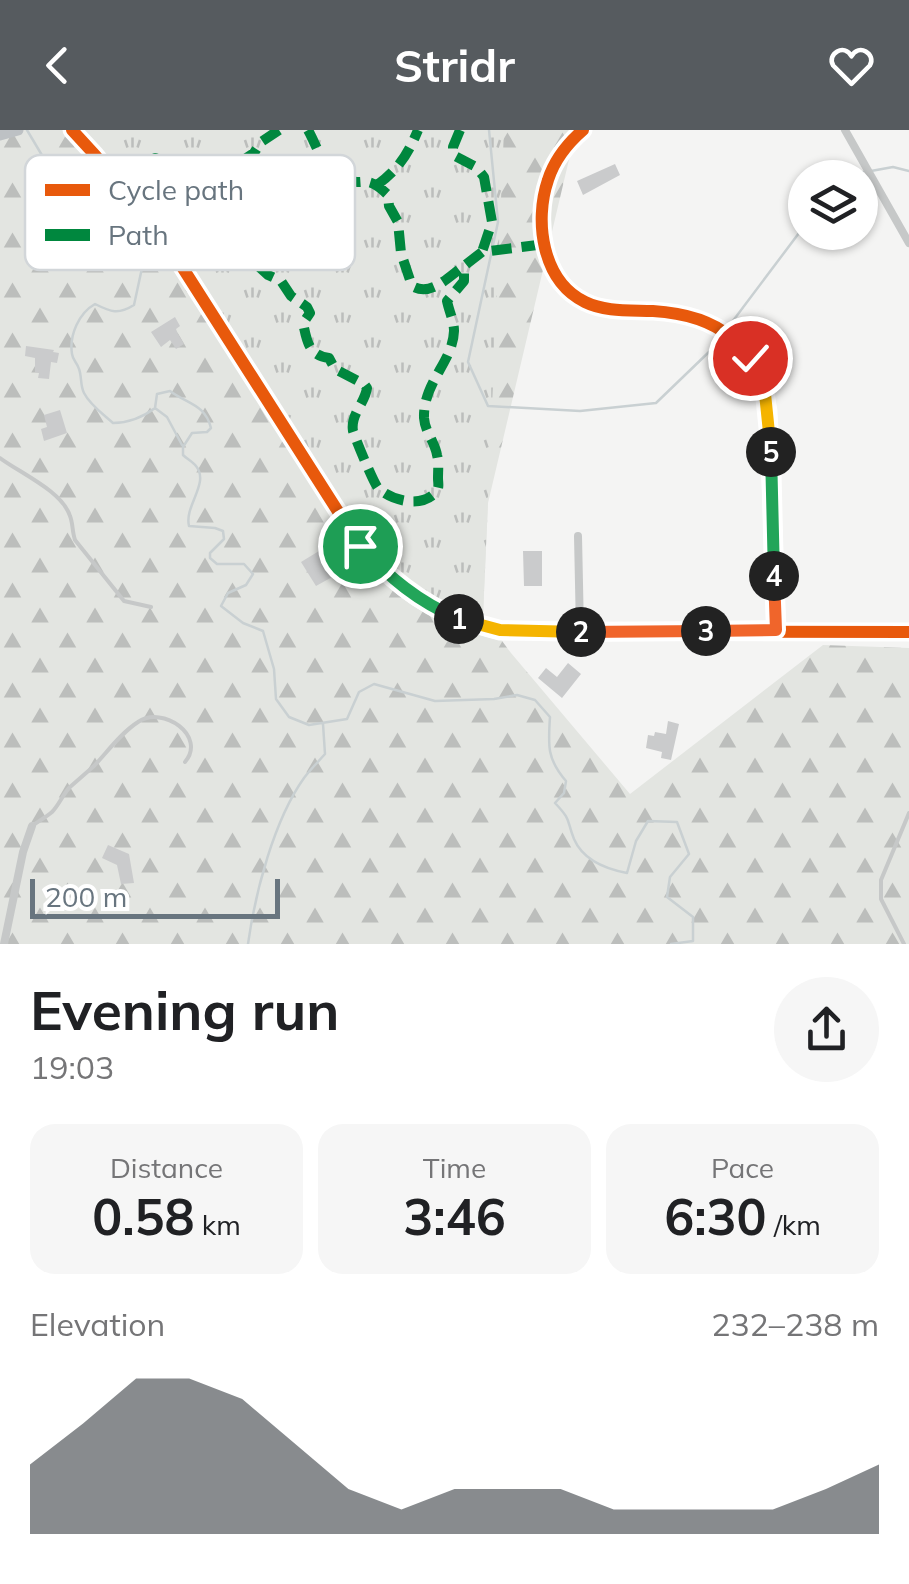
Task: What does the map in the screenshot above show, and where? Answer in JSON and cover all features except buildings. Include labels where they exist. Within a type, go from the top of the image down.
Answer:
[{"type":"street","points":[[0,135],[16,130]]},
{"type":"street","points":[[72,130],[95,155]]},
{"type":"street","points":[[583,130],[557,161],[548,181],[542,232],[550,264],[561,286],[583,302],[609,309],[674,312],[702,320],[730,336],[750,358],[764,384],[768,411],[776,630]]},
{"type":"street","points":[[844,130],[909,244]]},
{"type":"street","points":[[185,270],[360,546],[416,598],[469,623],[500,630],[909,632]]},
{"type":"street","points":[[578,536],[580,632]]},
{"type":"street","points":[[4,944],[32,826]]},
{"type":"lane","points":[[0,458],[46,488],[66,507],[75,540],[124,601],[152,607]]},
{"type":"lane","points":[[32,826],[52,812],[68,789],[137,722],[146,718],[163,716],[182,728],[190,748],[185,762]]},
{"type":"lane","points":[[904,944],[882,899],[881,880],[909,812]]},
{"type":"green space","points":[[0,130],[576,130],[488,503],[483,615],[630,794],[823,645],[909,648],[909,944],[0,944]]},
{"type":"green space","points":[[61,130],[504,130],[483,615],[446,606],[412,586],[390,564],[362,523],[346,531],[171,270],[355,270],[355,155],[80,155]]},
{"type":"waterway","points":[[27,130],[42,155]]},
{"type":"waterway","points":[[489,130],[498,222],[468,362],[488,406],[580,411],[656,403],[711,350],[788,248]]},
{"type":"waterway","points":[[878,170],[893,167],[909,171]]},
{"type":"waterway","points":[[142,270],[134,305],[114,311],[95,304],[76,325],[72,354],[82,387],[93,405],[113,423],[145,414],[155,408],[157,394],[170,391],[195,405],[208,420],[211,428],[192,433],[183,447],[183,455],[200,473],[189,526],[223,531],[224,539],[210,558],[217,564],[244,564],[253,574],[246,585],[228,593],[221,606],[243,623],[263,631],[274,669],[276,699],[289,717],[309,725],[347,719],[359,692],[374,684],[435,701],[517,695],[535,700],[550,717],[550,752],[566,781],[564,793],[555,803],[566,817],[578,846],[589,858],[627,873],[636,841],[648,821],[677,822],[689,854],[670,877],[667,897],[693,917],[693,941],[671,944]]},
{"type":"waterway","points":[[155,408],[167,417],[182,445]]},
{"type":"waterway","points":[[248,944],[255,902],[275,836],[293,795],[325,754],[323,724]]},
{"type":"marked path","points":[[251,155],[261,142],[279,130]]},
{"type":"marked path","points":[[308,130],[321,155]]},
{"type":"marked path","points":[[377,185],[402,161],[418,130]]},
{"type":"marked path","points":[[460,130],[453,155],[476,167],[484,177],[492,222],[482,252]]},
{"type":"marked path","points":[[355,181],[369,182],[388,195],[412,286],[433,287],[464,266]]},
{"type":"marked path","points":[[262,270],[281,281],[291,296],[307,307],[310,313],[303,323],[313,350],[367,388],[353,431],[376,485],[391,496],[415,501],[429,498],[438,488],[438,458],[425,423],[425,405],[449,353],[454,327],[447,301],[464,281],[464,266],[482,252],[545,244]]},
{"type":"cycle path","points":[[72,130],[95,155]]},
{"type":"cycle path","points":[[583,130],[558,159],[544,196],[542,231],[551,265],[570,292],[585,302],[618,310],[676,314],[715,327],[731,337],[755,368],[768,411],[777,630]]},
{"type":"cycle path","points":[[184,270],[360,546],[407,590],[439,610],[500,631],[909,632]]},
{"type":"route","points":[[360,546],[416,598],[469,623],[500,630],[776,630],[768,411],[764,384],[750,358]]}]
